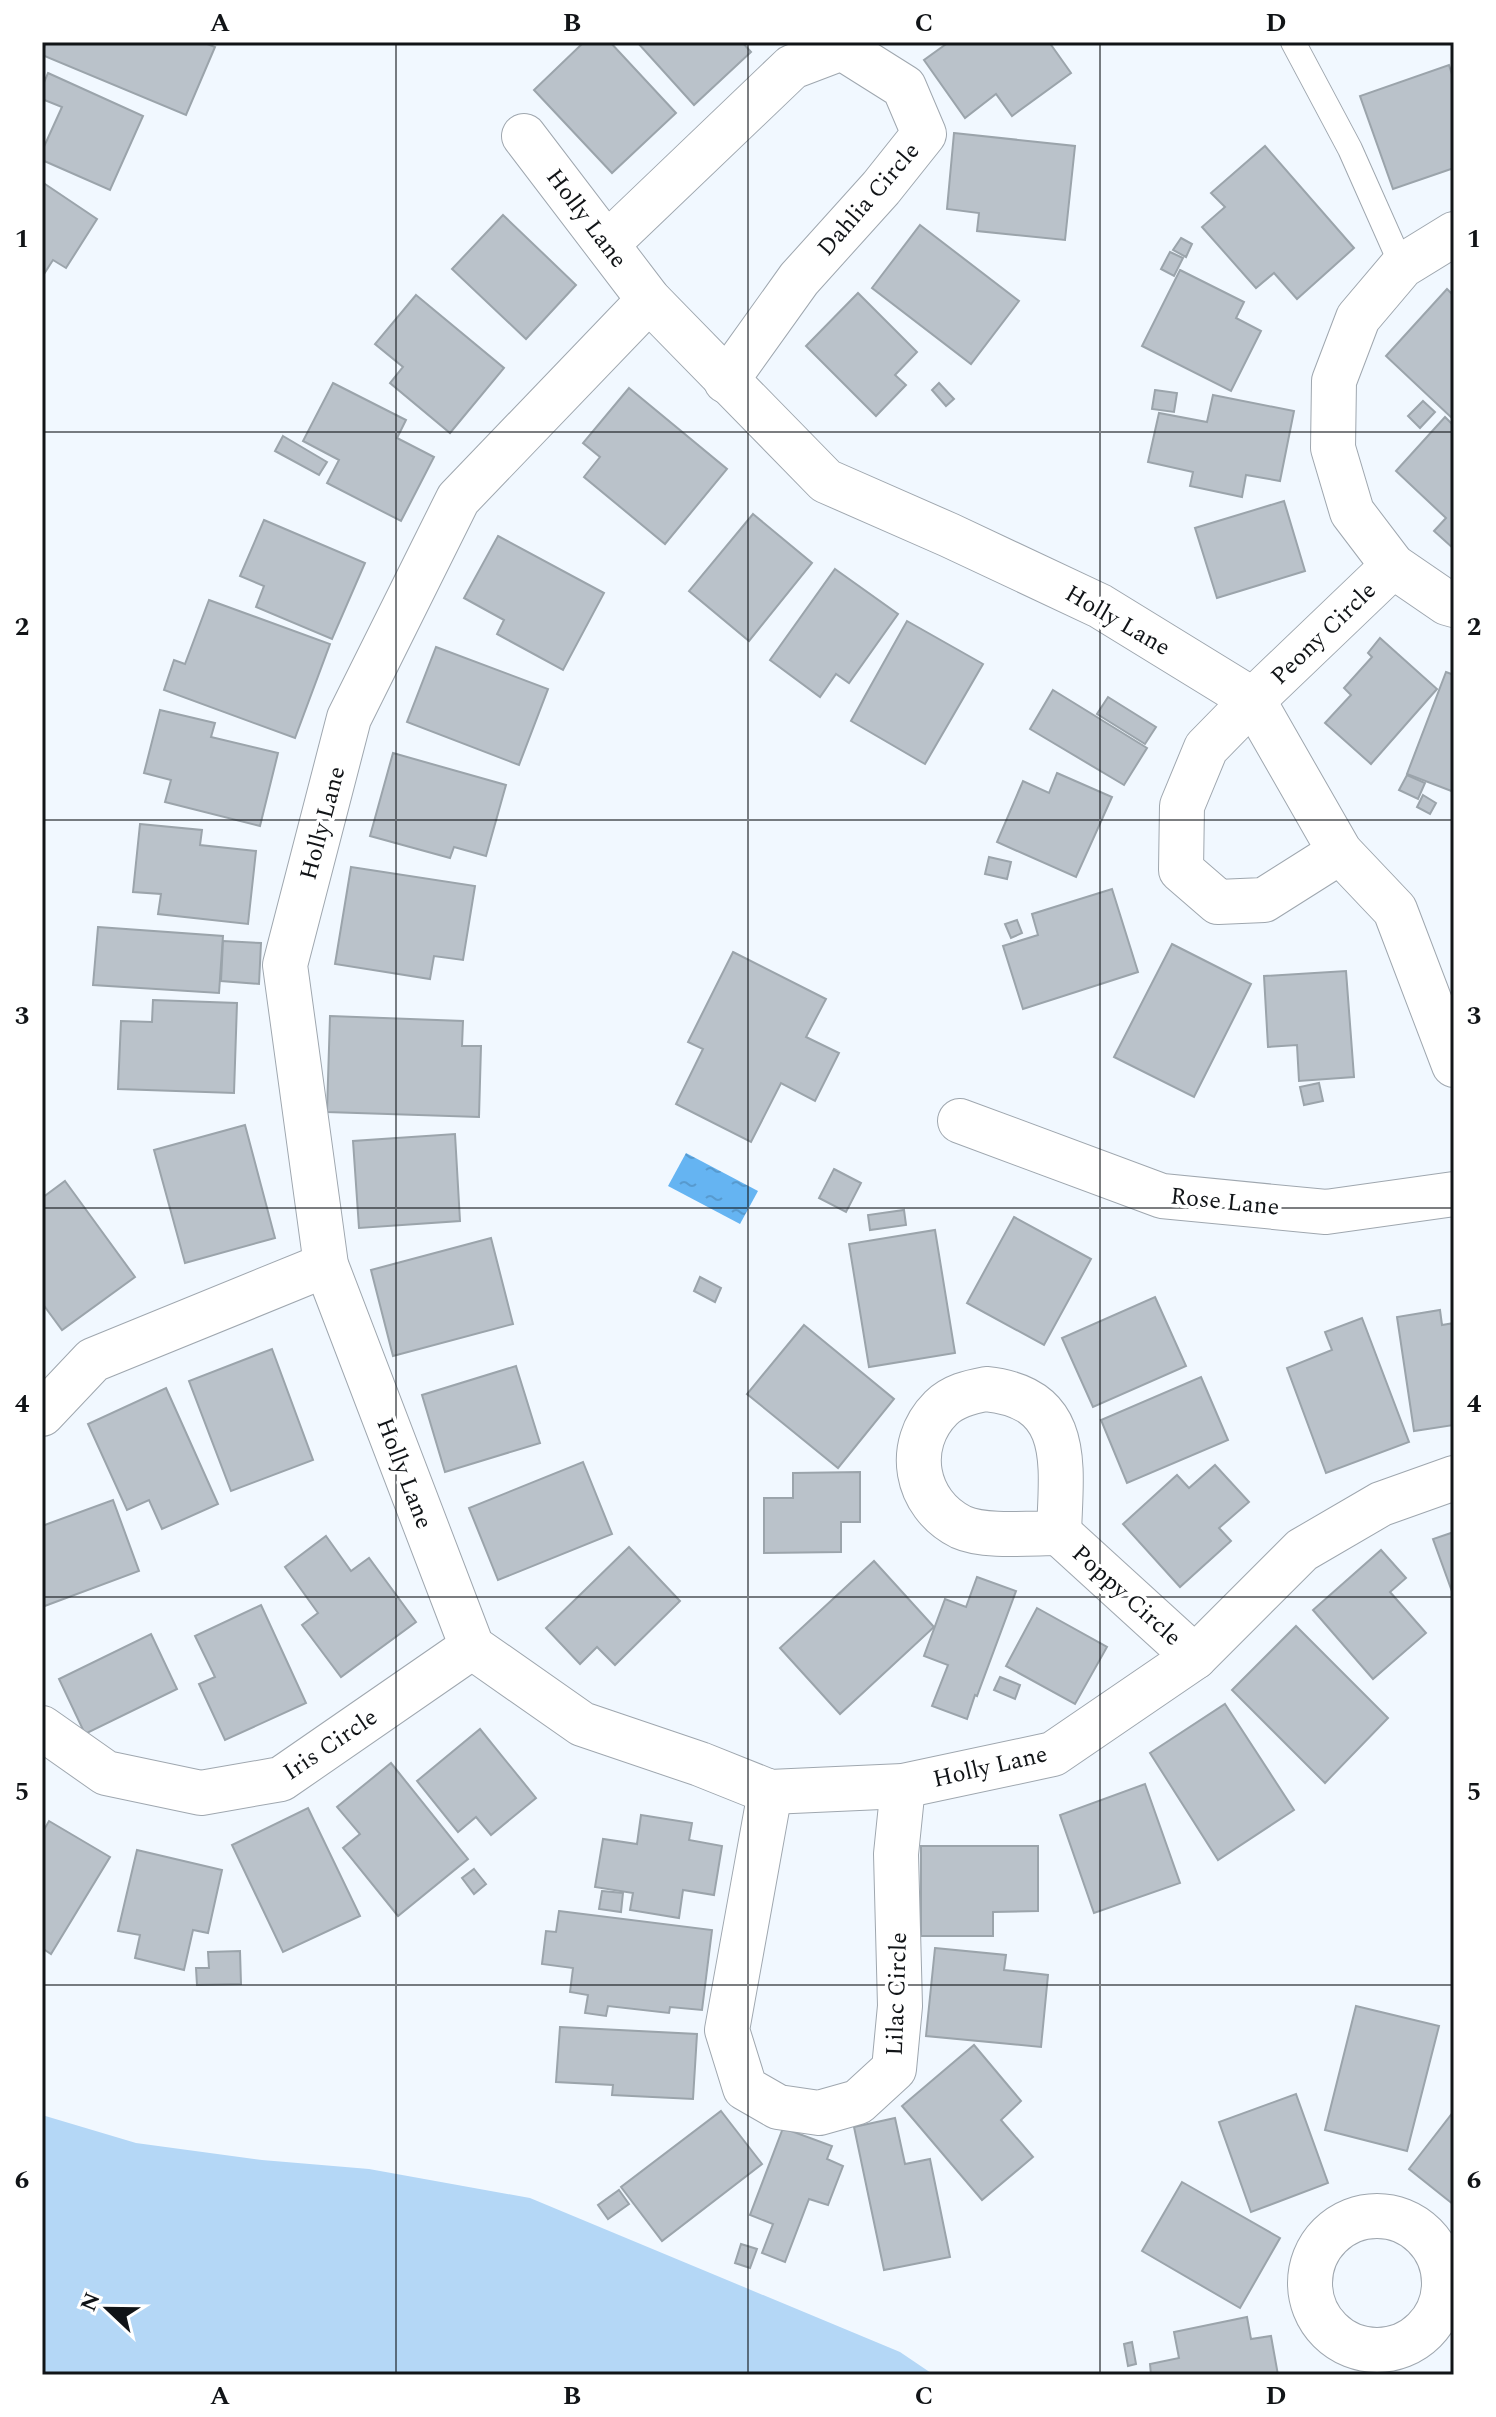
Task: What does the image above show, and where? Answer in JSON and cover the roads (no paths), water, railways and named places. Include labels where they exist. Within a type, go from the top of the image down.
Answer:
[{"type":"street","name":"Dahlia Circle","points":[[607,244],[792,67],[842,48],[904,87],[924,134],[881,188],[799,279],[726,381]]},
{"type":"street","name":"Holly Lane","points":[[524,136],[649,300],[826,481],[1100,606],[1253,700],[1340,852],[1395,910],[1454,1065]]},
{"type":"street","name":"Peony Circle","points":[[1454,234],[1402,266],[1358,318],[1334,381],[1333,448],[1352,512],[1393,566],[1454,605]]},
{"type":"street","name":"Holly Lane","points":[[649,300],[458,499],[349,718],[285,965],[326,1265],[472,1647],[582,1724],[700,1764],[770,1792],[903,1786],[1053,1754],[1195,1657],[1302,1550],[1381,1504],[1454,1478]]},
{"type":"street","name":"Peony Circle","points":[[1340,852],[1264,900],[1218,902],[1181,870],[1182,806],[1206,748],[1393,566]]},
{"type":"street","name":"Rose Lane","points":[[960,1121],[1162,1196],[1326,1212],[1454,1194]]},
{"type":"street","points":[[42,1414],[93,1360],[326,1265]]},
{"type":"street","name":"Poppy Circle","points":[[1059,1533],[1195,1657]]},
{"type":"street","name":"Iris Circle","points":[[42,1728],[106,1773],[201,1793],[281,1779],[472,1647]]},
{"type":"street","name":"Lilac Circle","points":[[770,1792],[727,2030],[745,2088],[778,2107],[819,2113],[858,2102],[894,2069],[900,2006],[896,1854],[903,1786]]},
{"type":"lane","points":[[1293,42],[1350,149],[1402,266]]},
{"type":"water","points":[[686,1153],[758,1191],[740,1224],[668,1186]]}]
